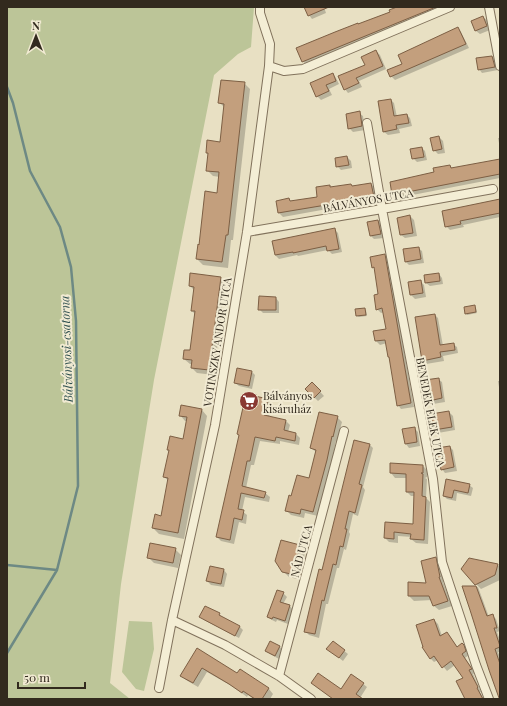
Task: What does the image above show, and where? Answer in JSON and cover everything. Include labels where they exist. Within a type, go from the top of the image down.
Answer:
[{"type":"street","name":"VOTINSZKY ANDOR UTCA","points":[[160,688],[172,620],[215,425],[247,232],[269,66],[270,44],[260,13],[260,7]]},
{"type":"street","points":[[269,66],[284,71],[303,69],[450,7]]},
{"type":"street","points":[[489,7],[500,66]]},
{"type":"street","name":"BENEDEK ELEK UTCA","points":[[367,123],[432,479],[442,562],[476,665],[489,699]]},
{"type":"street","name":"BÁLVÁNYOS UTCA","points":[[247,232],[493,189]]},
{"type":"street","name":"NÁD UTCA","points":[[279,676],[344,431]]},
{"type":"street","points":[[172,620],[225,645],[279,676],[311,699]]},
{"type":"green space","points":[[7,7],[254,7],[251,47],[238,54],[214,75],[154,380],[121,584],[110,683],[130,699],[7,699]]},
{"type":"green space","points":[[129,621],[152,622],[154,649],[144,691],[136,689],[122,672]]},
{"type":"building","points":[[304,7],[329,7],[308,16]]},
{"type":"building","points":[[397,7],[436,7],[302,62],[296,48],[390,12],[389,10]]},
{"type":"building","points":[[483,16],[487,26],[475,31],[471,21]]},
{"type":"building","points":[[458,27],[466,44],[390,77],[387,70],[402,64],[398,55]]},
{"type":"building","points":[[376,50],[383,66],[356,78],[359,83],[344,90],[338,76],[365,65],[361,57]]},
{"type":"building","points":[[492,56],[495,67],[478,70],[476,58]]},
{"type":"building","points":[[333,73],[336,81],[326,85],[329,91],[316,97],[310,83]]},
{"type":"building","points":[[221,80],[245,82],[228,235],[226,235],[222,262],[196,259],[205,191],[217,193],[219,172],[206,171],[208,153],[206,153],[207,140],[220,142],[224,104],[218,103]]},
{"type":"building","points":[[391,99],[394,116],[407,114],[409,123],[396,125],[397,129],[383,132],[378,101]]},
{"type":"building","points":[[360,111],[362,126],[348,129],[346,114]]},
{"type":"building","points":[[439,136],[442,149],[433,151],[430,138]]},
{"type":"building","points":[[422,147],[424,157],[412,159],[410,149]]},
{"type":"building","points":[[347,156],[349,165],[336,167],[335,158]]},
{"type":"building","points":[[500,159],[500,174],[392,195],[390,182],[434,172],[433,168],[450,165],[451,168]]},
{"type":"building","points":[[371,183],[374,197],[278,213],[276,201],[289,198],[290,201],[317,197],[316,187],[351,184],[352,186]]},
{"type":"building","points":[[500,199],[500,213],[460,221],[461,224],[445,227],[442,211]]},
{"type":"building","points":[[410,215],[413,233],[400,235],[397,218]]},
{"type":"building","points":[[378,220],[381,234],[370,236],[367,222]]},
{"type":"building","points":[[335,228],[339,249],[327,251],[326,246],[275,255],[272,241]]},
{"type":"building","points":[[419,247],[421,259],[405,262],[403,249]]},
{"type":"building","points":[[385,254],[411,403],[397,406],[385,340],[375,341],[373,331],[386,329],[382,308],[376,310],[374,295],[378,294],[374,267],[372,268],[370,257]]},
{"type":"building","points":[[190,273],[221,277],[209,370],[191,368],[192,360],[183,359],[184,350],[190,350],[195,311],[191,311],[194,287],[189,286]]},
{"type":"building","points":[[439,273],[440,281],[425,283],[424,275]]},
{"type":"building","points":[[421,280],[423,293],[410,295],[408,282]]},
{"type":"building","points":[[259,296],[276,297],[276,310],[258,310]]},
{"type":"building","points":[[475,305],[476,312],[465,314],[464,307]]},
{"type":"building","points":[[365,308],[366,315],[356,316],[355,309]]},
{"type":"building","points":[[435,314],[440,345],[454,343],[455,350],[440,352],[441,357],[422,361],[415,317]]},
{"type":"building","points":[[237,368],[252,371],[249,386],[234,383]]},
{"type":"building","points":[[439,378],[442,398],[429,401],[425,380]]},
{"type":"building","points":[[312,382],[321,391],[314,398],[305,389]]},
{"type":"building","points":[[246,394],[268,399],[264,415],[286,420],[284,430],[296,433],[295,441],[276,437],[275,441],[255,437],[250,461],[247,461],[242,486],[266,492],[264,498],[241,493],[238,509],[244,510],[242,520],[234,518],[230,540],[216,537],[239,435],[237,434]]},
{"type":"building","points":[[181,405],[202,409],[178,533],[152,528],[155,514],[161,516],[168,478],[163,477],[169,450],[167,450],[170,436],[183,439],[187,417],[179,416]]},
{"type":"building","points":[[449,411],[452,427],[434,430],[431,414]]},
{"type":"building","points":[[319,412],[338,416],[313,512],[301,509],[300,514],[285,511],[289,495],[291,496],[297,475],[309,478],[316,450],[310,448]]},
{"type":"building","points":[[415,427],[417,442],[405,444],[402,429]]},
{"type":"building","points":[[354,440],[370,444],[359,484],[362,485],[355,513],[349,511],[343,547],[340,546],[336,565],[333,564],[324,601],[322,600],[315,634],[304,632],[319,569],[322,570]]},
{"type":"building","points":[[450,446],[454,467],[441,470],[437,448]]},
{"type":"building","points":[[390,463],[423,465],[423,473],[421,473],[423,474],[422,496],[426,497],[424,540],[410,539],[411,534],[394,532],[394,539],[384,538],[385,522],[413,524],[414,492],[406,492],[406,474],[390,473]]},
{"type":"building","points":[[446,479],[470,484],[468,493],[454,490],[452,498],[443,496]]},
{"type":"building","points":[[281,540],[300,545],[297,556],[304,558],[300,576],[282,572],[275,561]]},
{"type":"building","points":[[150,543],[176,548],[173,563],[147,558]]},
{"type":"building","points":[[436,557],[439,577],[448,601],[433,606],[429,596],[408,596],[408,582],[426,583],[421,561]]},
{"type":"building","points":[[469,558],[498,564],[495,575],[475,585],[461,569]]},
{"type":"building","points":[[210,566],[224,569],[221,584],[206,581]]},
{"type":"building","points":[[462,586],[476,586],[487,616],[493,614],[497,628],[494,628],[500,646],[495,649],[500,664],[500,698],[489,670]]},
{"type":"building","points":[[277,590],[284,592],[280,602],[290,605],[285,621],[273,617],[272,619],[267,617]]},
{"type":"building","points":[[205,606],[220,613],[219,615],[240,626],[235,636],[199,617]]},
{"type":"building","points":[[434,619],[440,636],[447,632],[457,647],[462,643],[464,645],[466,651],[462,654],[472,669],[469,670],[483,699],[465,699],[456,681],[463,678],[451,661],[442,668],[434,656],[430,659],[422,647],[416,625]]},
{"type":"building","points":[[270,641],[280,646],[275,656],[265,651]]},
{"type":"building","points":[[333,641],[345,650],[339,658],[326,649]]},
{"type":"building","points":[[197,648],[237,673],[240,669],[269,688],[262,699],[255,699],[243,691],[242,693],[202,668],[193,683],[180,676]]},
{"type":"building","points":[[318,673],[341,689],[351,674],[364,683],[356,694],[363,699],[333,699],[311,683]]},
{"type":"waterway","name":"Bálványosi-csatorna","points":[[7,87],[13,103],[30,171],[60,227],[71,267],[76,321],[78,486],[57,570],[7,653]]},
{"type":"waterway","name":"Bálványosi-csatorna","points":[[7,565],[57,570]]},
{"type":"place","name":"Bálványos kisáruház","points":[[249,401]]}]
